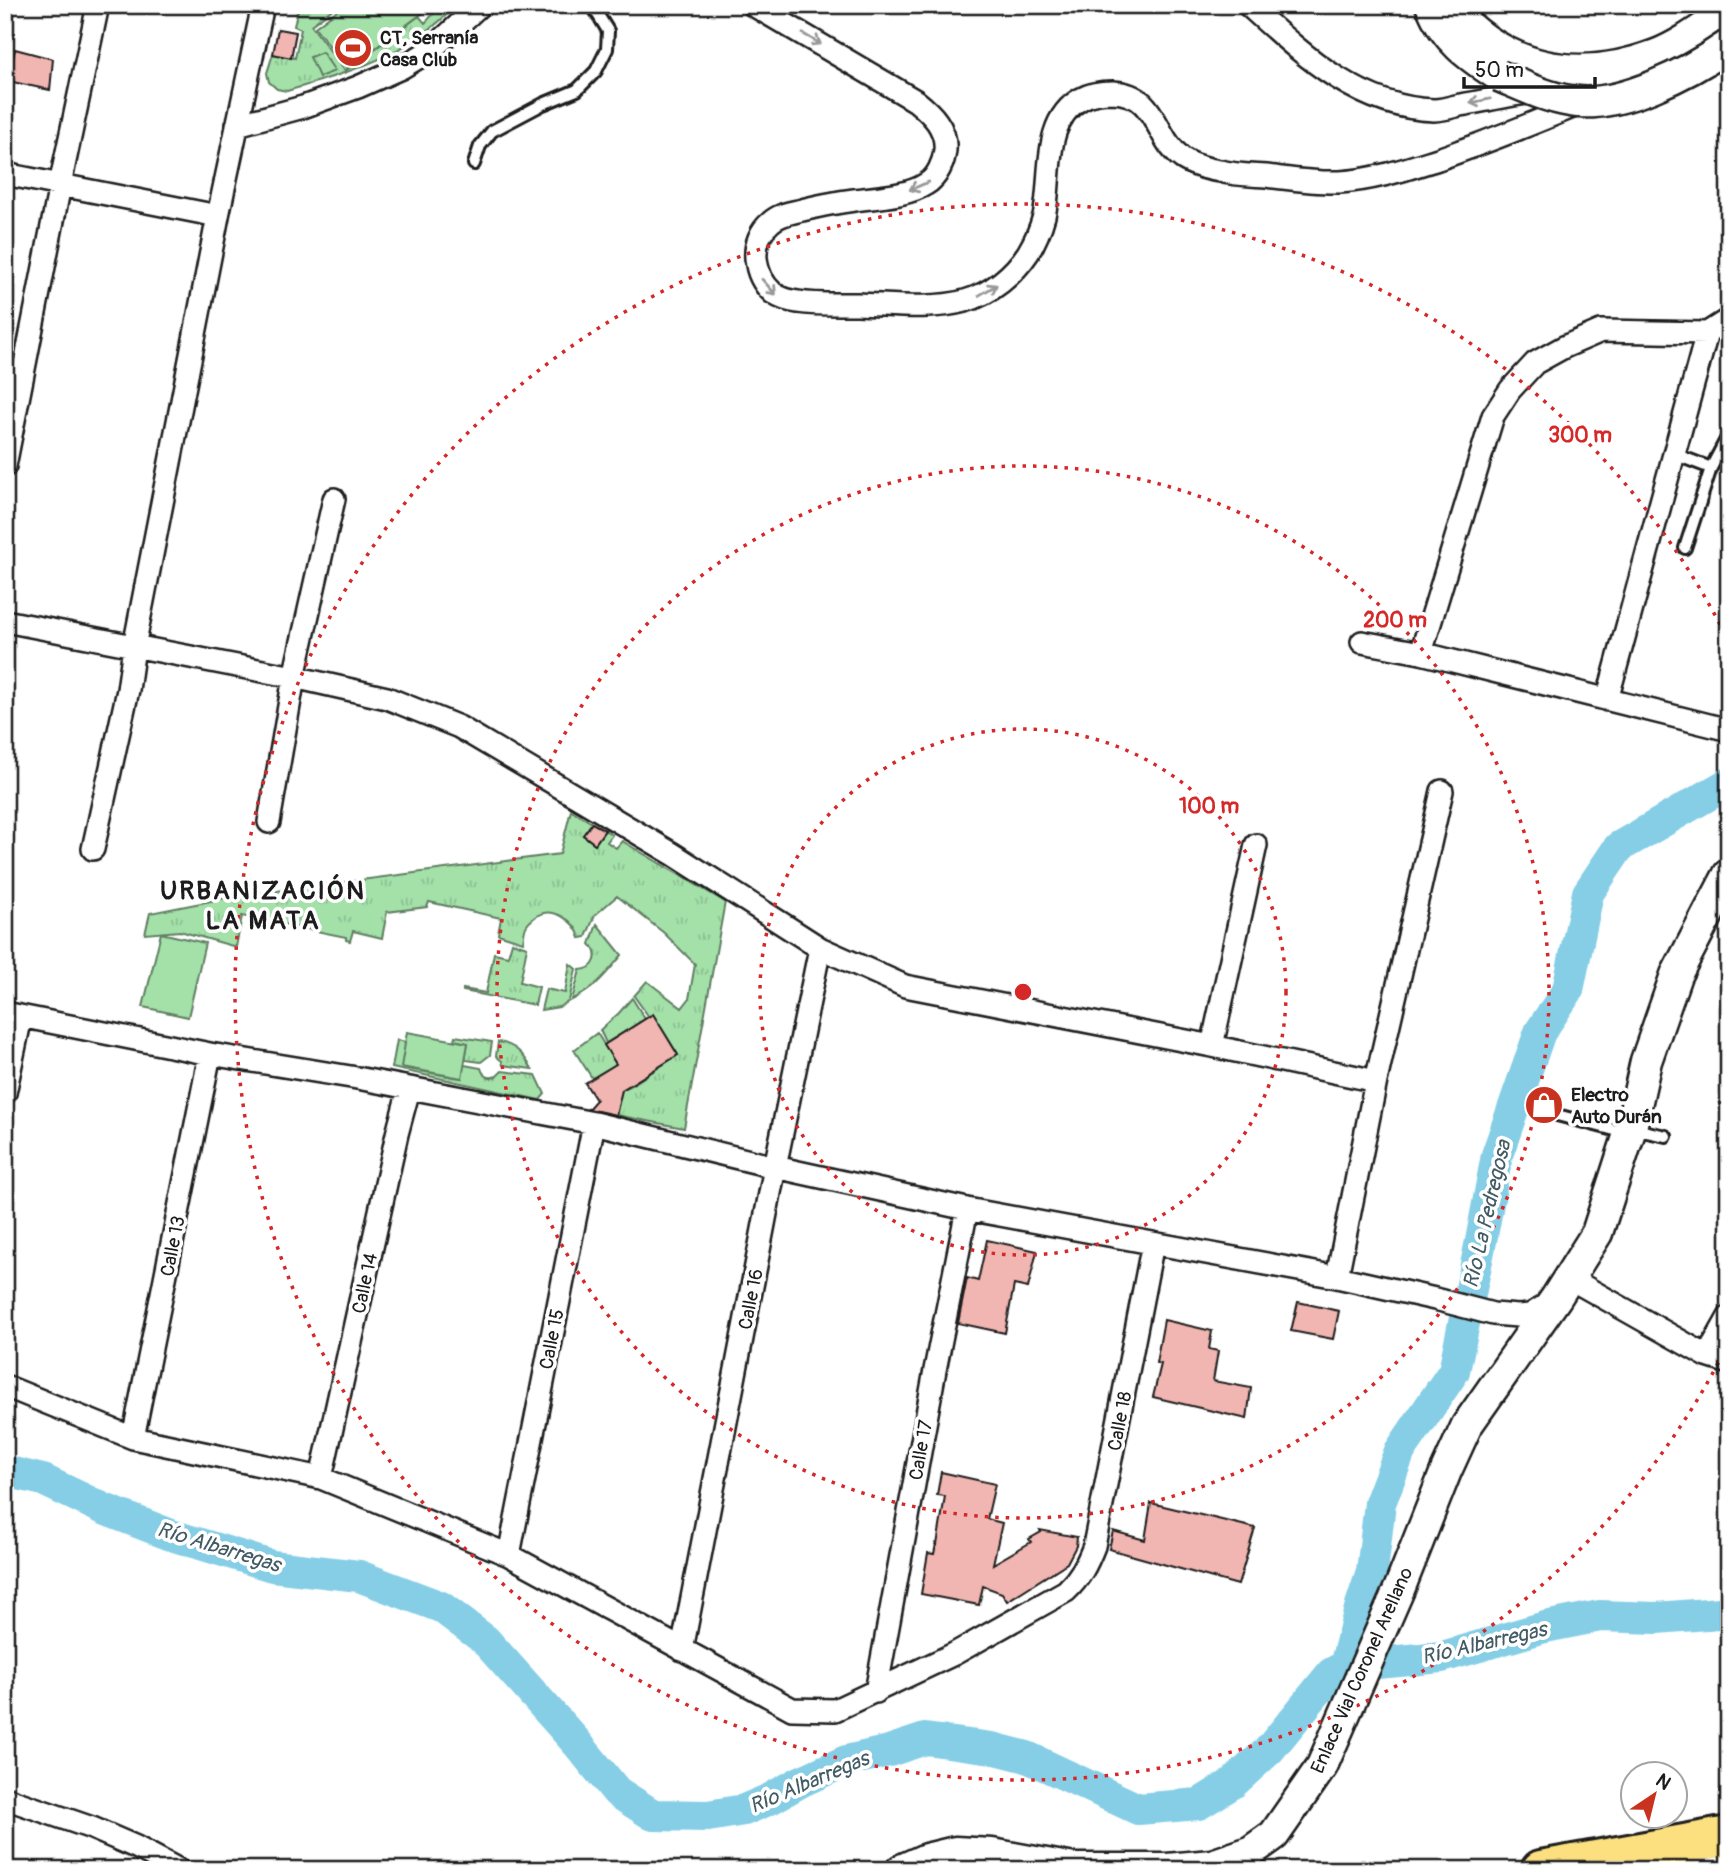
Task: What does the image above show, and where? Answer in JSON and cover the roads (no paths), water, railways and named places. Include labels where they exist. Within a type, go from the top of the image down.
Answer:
[{"type":"highway","points":[[1541,1870],[1729,1836]]},
{"type":"street","points":[[5,466],[98,5]]},
{"type":"street","points":[[93,849],[128,690],[134,647],[218,216],[263,5]]},
{"type":"street","points":[[237,125],[303,107],[401,68],[431,50],[480,5]]},
{"type":"street","points":[[753,5],[916,101],[937,120],[945,141],[945,152],[940,166],[926,184],[888,195],[790,213],[770,222],[762,232],[755,249],[760,276],[775,294],[797,302],[934,306],[966,301],[986,293],[1008,276],[1028,252],[1044,217],[1049,157],[1057,127],[1079,99],[1100,92],[1118,92],[1137,97],[1149,109],[1165,139],[1182,157],[1198,165],[1221,172],[1331,181],[1370,178],[1399,172],[1508,134],[1582,102]]},
{"type":"street","points":[[1248,5],[1323,69],[1362,93],[1401,106],[1436,110],[1510,95],[1620,82],[1682,56],[1729,26]]},
{"type":"street","points":[[1431,5],[1450,39],[1473,58],[1506,66],[1535,64],[1581,71],[1658,54],[1729,11]]},
{"type":"street","points":[[1448,5],[1462,21],[1497,48],[1506,66],[1542,94],[1572,102],[1596,103],[1633,95],[1707,61],[1729,45]]},
{"type":"street","points":[[5,174],[218,216]]},
{"type":"street","points":[[1421,653],[1493,416],[1510,390],[1535,363],[1601,331],[1707,333],[1729,319]]},
{"type":"street","points":[[1607,700],[1707,333]]},
{"type":"street","points":[[269,822],[294,677],[334,499]]},
{"type":"street","points":[[5,621],[294,677],[387,698],[459,727],[673,854],[820,948],[905,986],[1376,1081]]},
{"type":"street","points":[[1362,642],[1421,653],[1729,730]]},
{"type":"street","points":[[1337,1277],[1376,1081],[1442,791]]},
{"type":"street","points":[[1212,1046],[1256,845]]},
{"type":"street","name":"Enlace Vial Coronel Arellano","points":[[901,1870],[926,1859],[955,1852],[992,1854],[1074,1869],[1167,1869],[1212,1865],[1250,1852],[1274,1835],[1322,1766],[1467,1425],[1563,1288],[1597,1233],[1630,1131],[1646,1061],[1676,975],[1729,874]]},
{"type":"street","name":"Calle 16","points":[[682,1650],[820,948]]},
{"type":"street","points":[[5,1093],[13,1015],[210,1054],[356,1078],[594,1123],[775,1167],[967,1209],[1337,1277],[1493,1314],[1530,1315],[1563,1288],[1707,1356],[1729,1363]]},
{"type":"street","name":"Calle 13","points":[[134,1438],[210,1054]]},
{"type":"street","name":"Calle 14","points":[[321,1478],[409,1089]]},
{"type":"street","name":"Calle 15","points":[[509,1555],[594,1123]]},
{"type":"street","name":"Calle 17","points":[[876,1692],[967,1209]]},
{"type":"street","name":"Calle 18","points":[[876,1692],[954,1654],[1066,1591],[1085,1568],[1094,1546],[1153,1243]]},
{"type":"street","points":[[1707,1356],[1729,1317]]},
{"type":"street","points":[[5,1386],[134,1438],[321,1478],[509,1555],[792,1709],[835,1710],[876,1692]]},
{"type":"street","points":[[5,1798],[92,1828],[136,1847],[178,1870]]},
{"type":"lane","points":[[474,164],[480,146],[492,131],[543,104],[577,90],[596,71],[607,49],[608,31],[592,5]]},
{"type":"lane","points":[[1685,548],[1711,468],[1729,435]]},
{"type":"lane","points":[[1674,454],[1711,468]]},
{"type":"lane","points":[[1558,1115],[1667,1136]]},
{"type":"lane","points":[[1674,1870],[1729,1860]]},
{"type":"waterway","name":"Río La Pedregosa","points":[[1345,1666],[1372,1572],[1380,1503],[1400,1451],[1454,1371],[1497,1155],[1540,1032],[1568,990],[1588,893],[1619,847],[1729,783]]},
{"type":"waterway","name":"Río Albarregas","points":[[5,1471],[43,1480],[104,1509],[171,1535],[272,1566],[359,1576],[441,1607],[485,1640],[617,1792],[653,1815],[708,1816],[744,1810],[846,1761],[925,1739],[992,1748],[1027,1757],[1138,1809],[1199,1804],[1233,1783],[1269,1750],[1332,1673],[1345,1666],[1442,1657],[1545,1627],[1600,1616],[1657,1618],[1720,1613],[1729,1615]]},
{"type":"place","name":"CT, Serranía Casa Club","points":[[353,48]]},
{"type":"place","name":"Electro Auto Durán","points":[[1544,1105]]},
{"type":"district","name":"URBANIZACIÓN LA MATA","points":[[263,905]]}]
